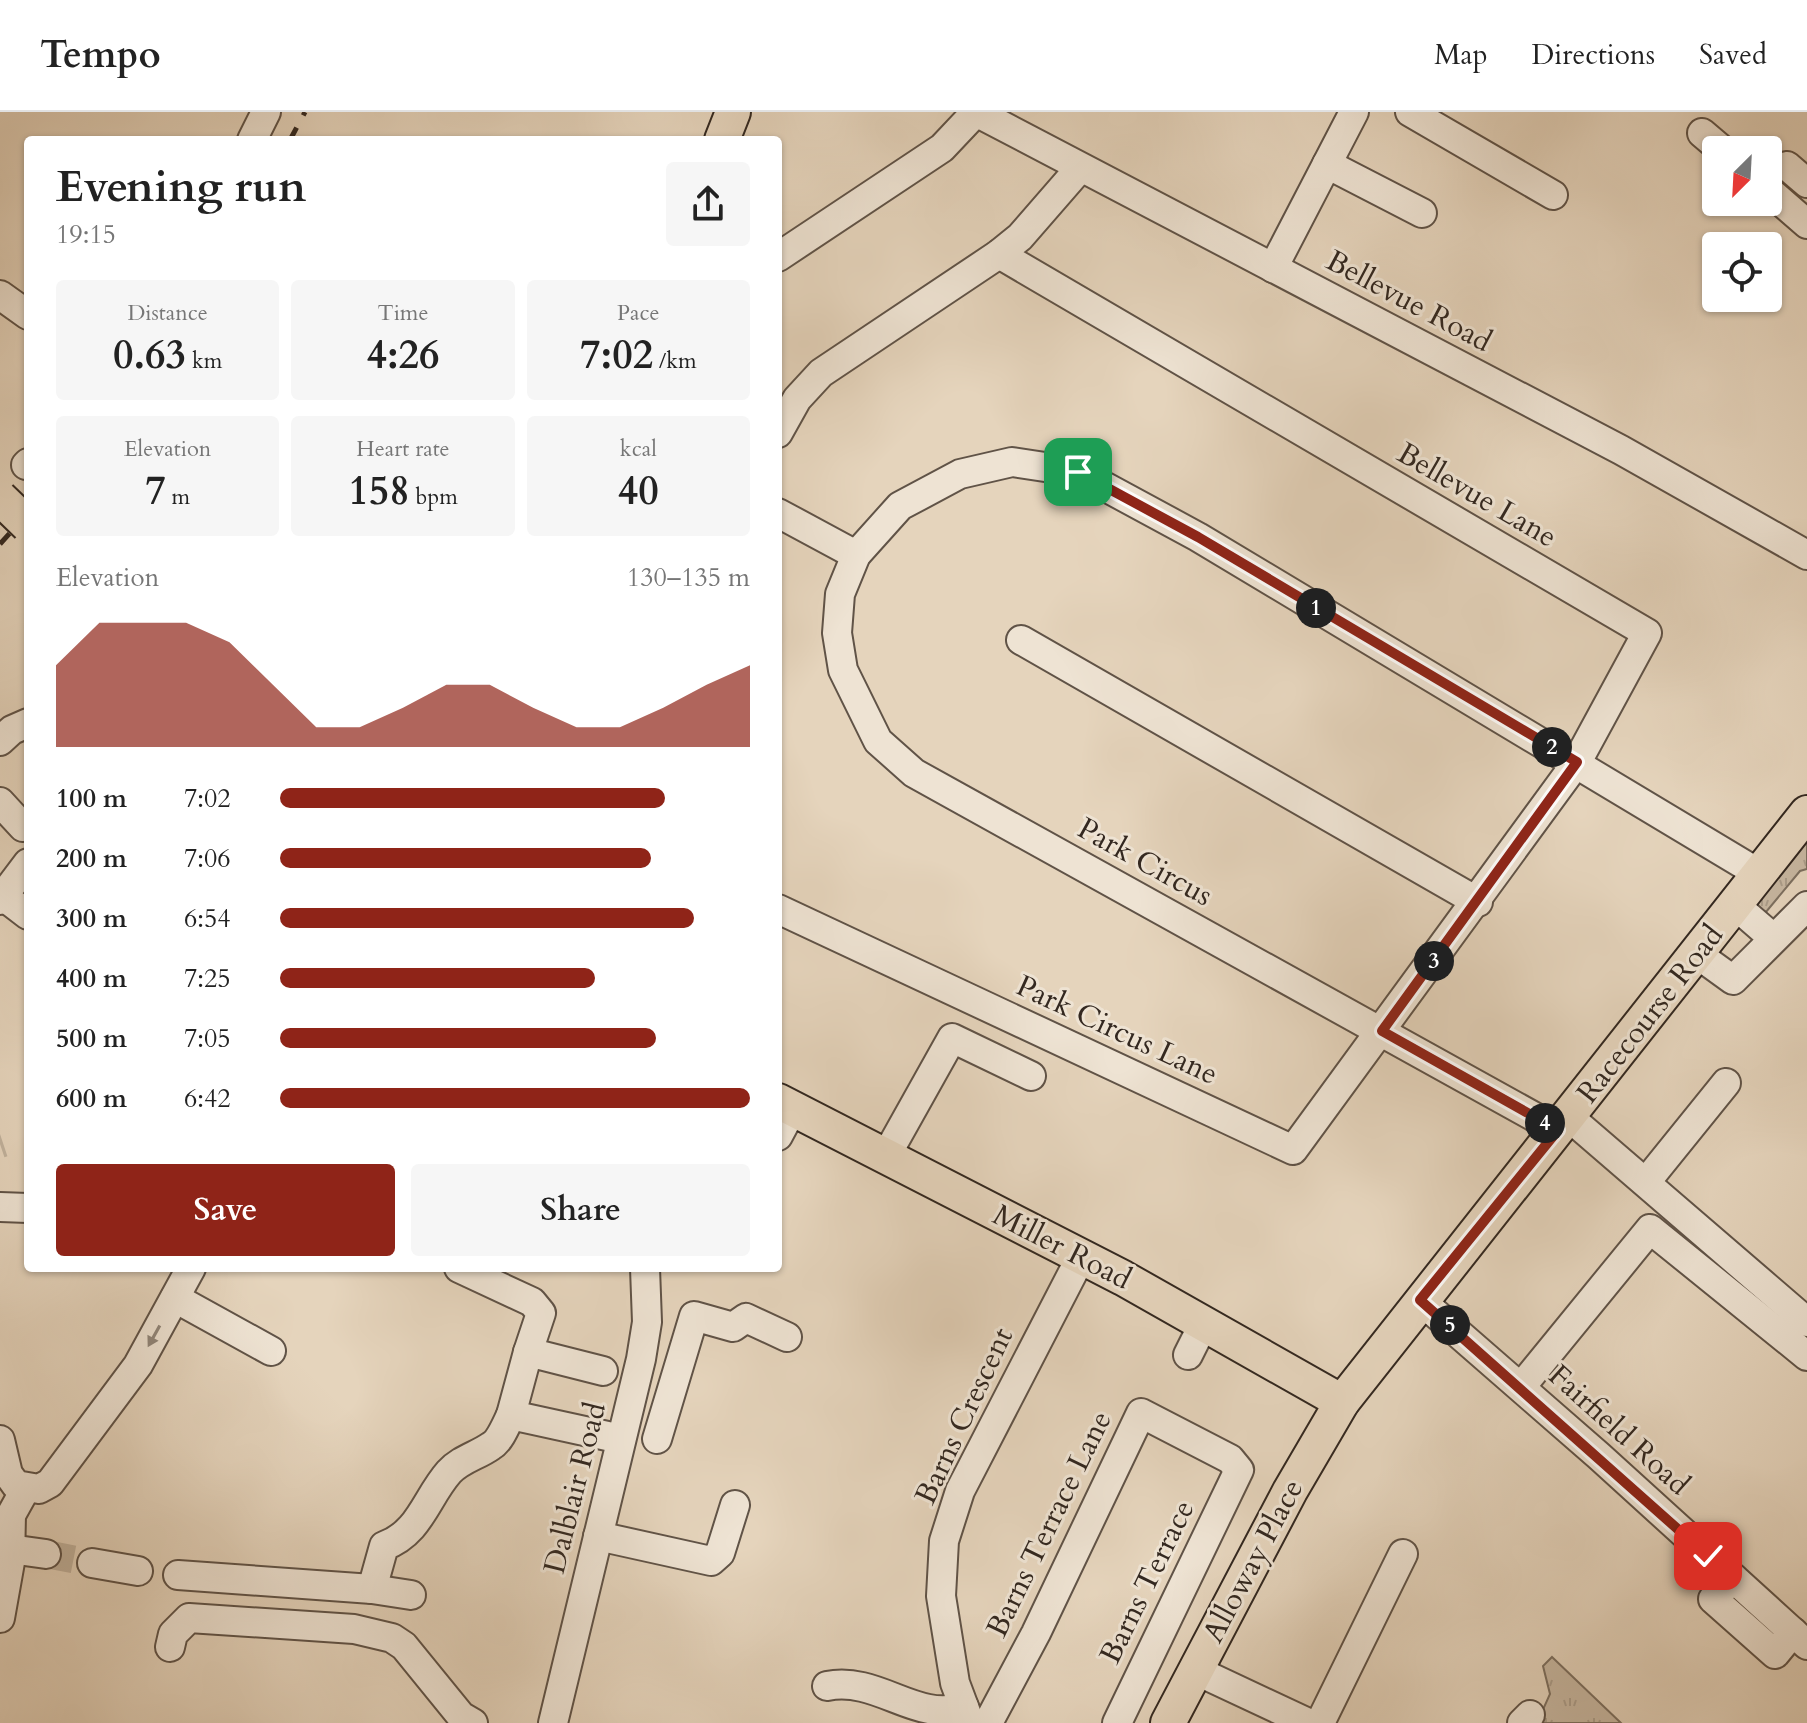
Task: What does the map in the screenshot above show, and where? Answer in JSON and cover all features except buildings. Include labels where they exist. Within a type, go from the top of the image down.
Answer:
[{"type":"main road","points":[[724,136],[733,112]]},
{"type":"main road","points":[[0,498],[24,521]]},
{"type":"main road","points":[[0,526],[24,547]]},
{"type":"main road","name":"Racecourse Road","points":[[1342,1402],[1807,813]]},
{"type":"main road","name":"Miller Road","points":[[783,1115],[886,1156],[1204,1323],[1342,1402]]},
{"type":"main road","name":"Alloway Place","points":[[1168,1723],[1317,1441],[1342,1402]]},
{"type":"street","points":[[254,136],[266,112]]},
{"type":"street","points":[[782,254],[942,148],[976,112]]},
{"type":"street","name":"Bellevue Road","points":[[976,112],[1621,450],[1807,555]]},
{"type":"street","points":[[1273,268],[1354,112]]},
{"type":"street","points":[[1410,112],[1553,195]]},
{"type":"street","points":[[1327,164],[1422,213]]},
{"type":"street","points":[[782,426],[797,399],[821,373],[999,254],[1020,237],[1080,168]]},
{"type":"street","points":[[1782,202],[1807,224]]},
{"type":"street","name":"Bellevue Lane","points":[[999,254],[1647,633],[1577,762],[1382,1031]]},
{"type":"street","points":[[0,295],[24,312]]},
{"type":"street","name":"Park Circus","points":[[1758,873],[1198,537],[1078,472],[1012,462],[960,474],[900,506],[856,555],[840,594],[837,633],[843,670],[878,741],[914,773],[1382,1031],[1563,1123],[1646,1182],[1807,1322]]},
{"type":"street","points":[[782,515],[856,555]]},
{"type":"street","points":[[1021,640],[1478,902]]},
{"type":"street","points":[[0,741],[24,725]]},
{"type":"street","points":[[0,802],[23,827]]},
{"type":"street","points":[[10,879],[24,907]]},
{"type":"street","points":[[1735,905],[1773,938]]},
{"type":"street","points":[[1697,954],[1733,980],[1807,906]]},
{"type":"street","name":"Park Circus Lane","points":[[782,911],[1293,1150],[1382,1031]]},
{"type":"street","points":[[886,1156],[952,1038],[1031,1076]]},
{"type":"street","points":[[1646,1182],[1726,1083]]},
{"type":"street","points":[[0,1207],[24,1208]]},
{"type":"street","points":[[1521,1387],[1650,1229],[1807,1356]]},
{"type":"street","name":"Barns Crescent","points":[[967,1715],[955,1683],[941,1596],[944,1541],[960,1491],[1081,1257]]},
{"type":"street","points":[[0,1440],[8,1474],[16,1485],[39,1489],[50,1483],[83,1443],[138,1365],[189,1272]]},
{"type":"street","points":[[372,1589],[384,1546],[397,1541],[422,1517],[448,1473],[467,1457],[494,1445],[511,1415],[541,1313],[532,1302],[468,1272]]},
{"type":"street","name":"Dalblair Road","points":[[561,1720],[598,1536],[641,1359],[647,1322],[645,1272]]},
{"type":"street","points":[[175,1298],[271,1351]]},
{"type":"street","name":"Fairfield Road","points":[[1420,1300],[1800,1639]]},
{"type":"street","points":[[657,1439],[694,1316],[733,1327],[746,1318],[787,1337]]},
{"type":"street","points":[[1188,1355],[1204,1323]]},
{"type":"street","points":[[528,1352],[603,1371]]},
{"type":"street","points":[[641,1359],[676,1368]]},
{"type":"street","name":"Barns Terrace Lane","points":[[988,1723],[1036,1633],[1141,1413],[1230,1459],[1239,1470]]},
{"type":"street","points":[[511,1415],[621,1439]]},
{"type":"street","name":"Barns Terrace","points":[[1117,1723],[1239,1470]]},
{"type":"street","points":[[0,1618],[10,1549],[11,1515],[26,1488]]},
{"type":"street","points":[[598,1536],[711,1561],[720,1553],[735,1505]]},
{"type":"street","points":[[10,1549],[46,1554]]},
{"type":"street","points":[[1320,1723],[1403,1554]]},
{"type":"street","points":[[92,1563],[138,1571]]},
{"type":"street","points":[[178,1575],[372,1589],[411,1595]]},
{"type":"street","points":[[170,1647],[173,1634],[189,1618],[375,1632],[404,1646],[461,1716],[473,1723]]},
{"type":"street","points":[[1195,1670],[1308,1723]]},
{"type":"street","points":[[827,1686],[843,1683],[881,1691],[918,1709],[944,1715],[967,1715]]},
{"type":"green space","points":[[1807,829],[1807,869],[1800,871],[1766,912],[1747,904]]},
{"type":"green space","points":[[1552,1657],[1621,1723],[1537,1723],[1550,1694],[1543,1666]]},
{"type":"tunnel","points":[[46,1554],[92,1563]]},
{"type":"railway","points":[[292,136],[305,112]]},
{"type":"railway","points":[[0,544],[24,517]]},
{"type":"route","points":[[1078,472],[1198,537],[1577,762],[1382,1031],[1558,1130],[1420,1300],[1708,1556]]}]
